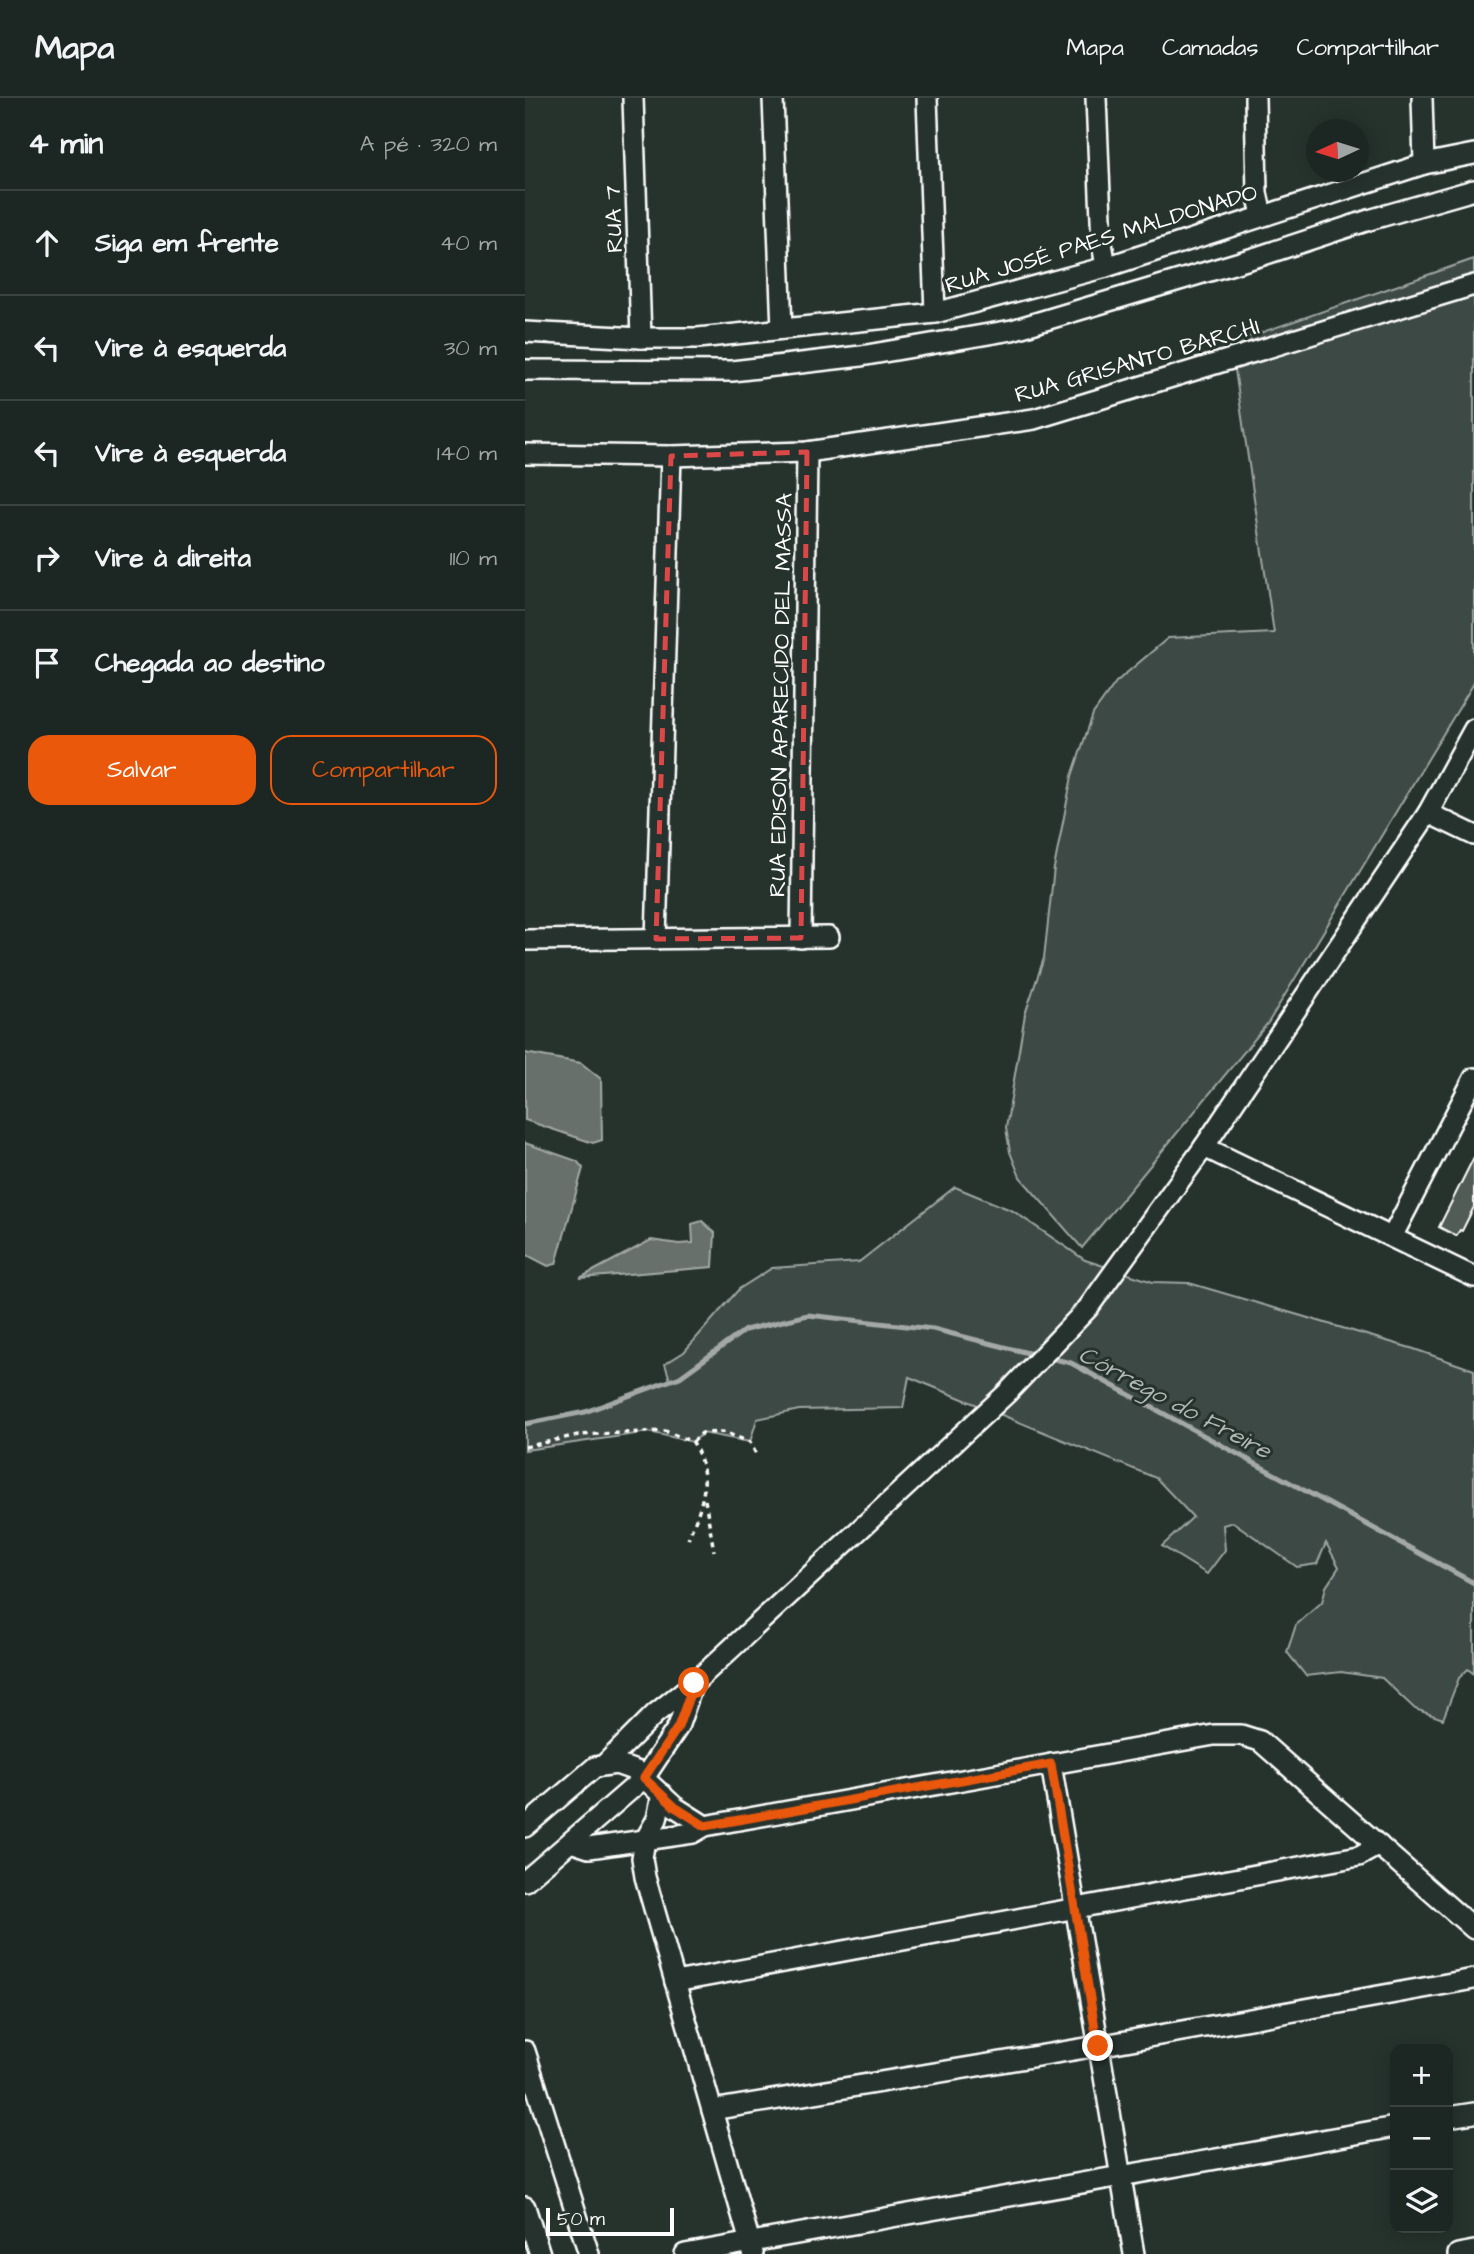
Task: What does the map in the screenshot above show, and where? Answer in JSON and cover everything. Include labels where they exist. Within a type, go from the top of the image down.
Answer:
[{"type":"street","name":"RUA 7","points":[[633,98],[642,338]]},
{"type":"street","points":[[773,98],[782,329]]},
{"type":"street","points":[[927,98],[935,313]]},
{"type":"street","points":[[1096,98],[1102,243],[1106,267]]},
{"type":"street","points":[[1255,98],[1257,193],[1262,215]]},
{"type":"street","points":[[1422,98],[1424,164]]},
{"type":"street","name":"RUA JOSÉ PAES MALDONADO","points":[[525,332],[698,338],[935,313],[1106,267],[1424,164],[1474,154]]},
{"type":"street","points":[[525,370],[732,371],[861,356],[1012,330],[1474,190]]},
{"type":"street","name":"RUA GRISANTO BARCHI","points":[[671,456],[807,452],[1034,419],[1474,285]]},
{"type":"street","name":"RUA EDISON APARECIDO DEL MASSA","points":[[801,938],[807,452]]},
{"type":"street","points":[[525,454],[671,456],[656,939]]},
{"type":"street","points":[[605,1765],[655,1713],[694,1683],[1007,1393],[1088,1308],[1204,1147],[1428,813],[1474,729]]},
{"type":"street","points":[[1428,813],[1474,835]]},
{"type":"street","points":[[525,940],[829,937]]},
{"type":"street","points":[[1392,1237],[1474,1078]]},
{"type":"street","points":[[1204,1147],[1474,1277]]},
{"type":"street","points":[[525,1881],[644,1778],[678,1727],[694,1683]]},
{"type":"street","points":[[571,1842],[589,1847],[693,1833],[705,1826],[1214,1734],[1241,1735],[1260,1741],[1474,1929]]},
{"type":"street","points":[[1051,1764],[1134,2254]]},
{"type":"street","points":[[525,1826],[594,1767],[605,1765],[626,1766],[644,1778],[675,1807],[705,1826]]},
{"type":"street","points":[[662,1794],[657,1819],[645,1840],[642,1858],[645,1877],[752,2248]]},
{"type":"street","points":[[675,1982],[1359,1856],[1379,1845]]},
{"type":"street","points":[[712,2110],[1098,2046],[1474,1979]]},
{"type":"street","points":[[525,2051],[589,2254]]},
{"type":"street","points":[[1453,2116],[1474,2113]]},
{"type":"street","points":[[685,2254],[752,2248],[1121,2176],[1390,2128]]},
{"type":"street","points":[[525,2207],[540,2254]]},
{"type":"street","points":[[1458,2254],[1474,2251]]},
{"type":"path","points":[[525,1447],[578,1435],[665,1431],[693,1442],[702,1459],[704,1498],[714,1551]]},
{"type":"path","points":[[693,1442],[702,1433],[723,1432],[750,1442],[757,1456]]},
{"type":"path","points":[[688,1539],[704,1498]]},
{"type":"highlighted area","points":[[807,452],[801,938],[656,939],[671,456]]},
{"type":"shaded area","points":[[1474,259],[1474,683],[1268,1023],[1082,1248],[1020,1177],[1010,1152],[1006,1128],[1025,1014],[1044,958],[1054,868],[1072,776],[1093,714],[1116,682],[1168,638],[1274,633],[1231,343]]},
{"type":"shaded area","points":[[525,1053],[581,1063],[601,1079],[602,1140],[593,1143],[525,1120]]},
{"type":"shaded area","points":[[525,1143],[577,1161],[583,1168],[556,1264],[548,1266],[525,1254]]},
{"type":"shaded area","points":[[955,1187],[1013,1211],[1085,1260],[1153,1282],[1189,1283],[1414,1349],[1474,1370],[1474,1674],[1468,1669],[1459,1678],[1443,1719],[1415,1709],[1382,1678],[1341,1672],[1306,1676],[1287,1652],[1296,1625],[1322,1602],[1326,1587],[1339,1567],[1326,1543],[1317,1564],[1297,1567],[1233,1522],[1223,1525],[1225,1550],[1207,1574],[1162,1546],[1193,1517],[1156,1478],[909,1377],[903,1408],[799,1410],[757,1419],[750,1442],[703,1433],[693,1442],[649,1432],[525,1450],[525,1424],[585,1412],[670,1380],[665,1364],[684,1352],[739,1289],[772,1268],[859,1262]]},
{"type":"shaded area","points":[[702,1221],[715,1233],[713,1267],[580,1278],[651,1240],[693,1243],[692,1224]]},
{"type":"building","points":[[1474,1157],[1474,1207],[1462,1231],[1456,1236],[1439,1227]]},
{"type":"waterway","name":"Córrego do Freire","points":[[525,1424],[585,1412],[680,1377],[745,1330],[808,1315],[933,1329],[1036,1355]]},
{"type":"waterway","name":"Córrego do Freire","points":[[1046,1357],[1071,1363],[1474,1583]]},
{"type":"route","points":[[694,1683],[678,1727],[644,1778],[675,1807],[705,1826],[1051,1764],[1098,2046]]}]
